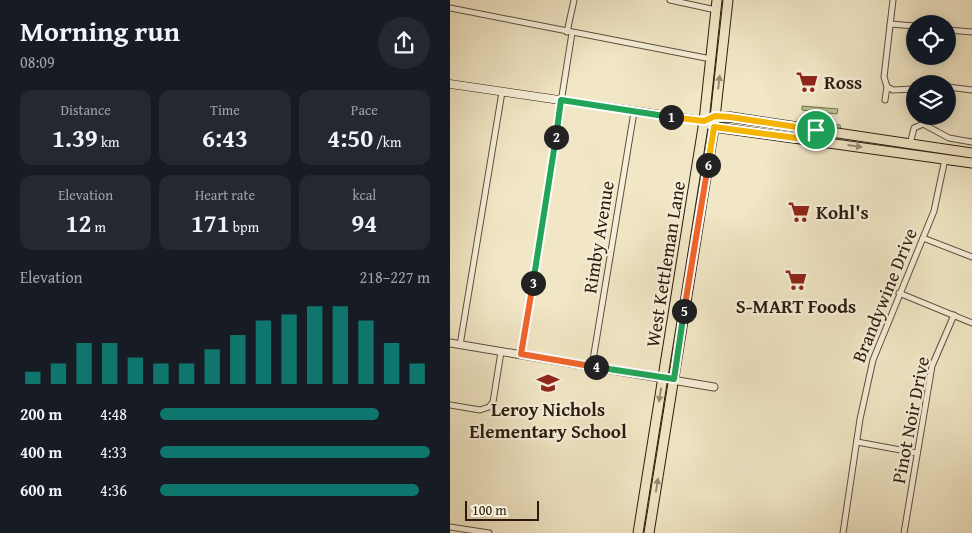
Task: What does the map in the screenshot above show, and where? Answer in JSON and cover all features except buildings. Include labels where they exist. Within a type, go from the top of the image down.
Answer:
[{"type":"main road","name":"West Kettleman Lane","points":[[638,533],[704,121],[717,0]]},
{"type":"main road","name":"West Kettleman Lane","points":[[649,533],[714,127],[728,0]]},
{"type":"main road","points":[[450,84],[704,121],[714,127],[972,163]]},
{"type":"main road","points":[[704,121],[715,116],[972,153]]},
{"type":"main road","points":[[796,138],[804,132],[816,130]]},
{"type":"main road","points":[[688,221],[695,242]]},
{"type":"street","points":[[521,354],[561,100],[574,0]]},
{"type":"street","points":[[670,0],[716,10]]},
{"type":"street","points":[[885,100],[887,87],[884,78],[893,0]]},
{"type":"street","points":[[450,8],[711,59]]},
{"type":"street","points":[[890,24],[906,25]]},
{"type":"street","points":[[956,31],[972,32]]},
{"type":"street","points":[[887,87],[893,90],[906,89]]},
{"type":"street","points":[[956,88],[972,90]]},
{"type":"street","points":[[460,345],[502,92]]},
{"type":"street","name":"Rimby Avenue","points":[[592,366],[634,112]]},
{"type":"street","points":[[910,144],[914,128],[923,124],[949,138],[972,142]]},
{"type":"street","name":"Brandywine Drive","points":[[844,533],[857,442],[872,360],[934,211],[945,159]]},
{"type":"street","points":[[923,238],[972,257]]},
{"type":"street","points":[[899,293],[972,323]]},
{"type":"street","name":"Pinot Noir Drive","points":[[904,533],[932,366],[954,315]]},
{"type":"street","points":[[450,343],[714,387]]},
{"type":"street","points":[[450,405],[480,410],[489,407],[493,402],[501,352]]},
{"type":"street","points":[[857,442],[917,453]]},
{"type":"street","points":[[450,527],[489,533]]},
{"type":"green space","points":[[802,106],[838,109],[837,114],[802,110]]},
{"type":"green space","points":[[799,122],[840,125],[841,129]]},
{"type":"place","name":"Ross","points":[[807,82]]},
{"type":"place","name":"Kohl's","points":[[799,212]]},
{"type":"place","name":"S-MART Foods","points":[[796,280]]},
{"type":"place","name":"Leroy Nichols Elementary School","points":[[548,383]]},
{"type":"route","points":[[561,100],[704,121],[715,116],[730,117],[816,130],[804,132],[796,138],[714,127],[674,379],[521,354],[561,100]]}]
